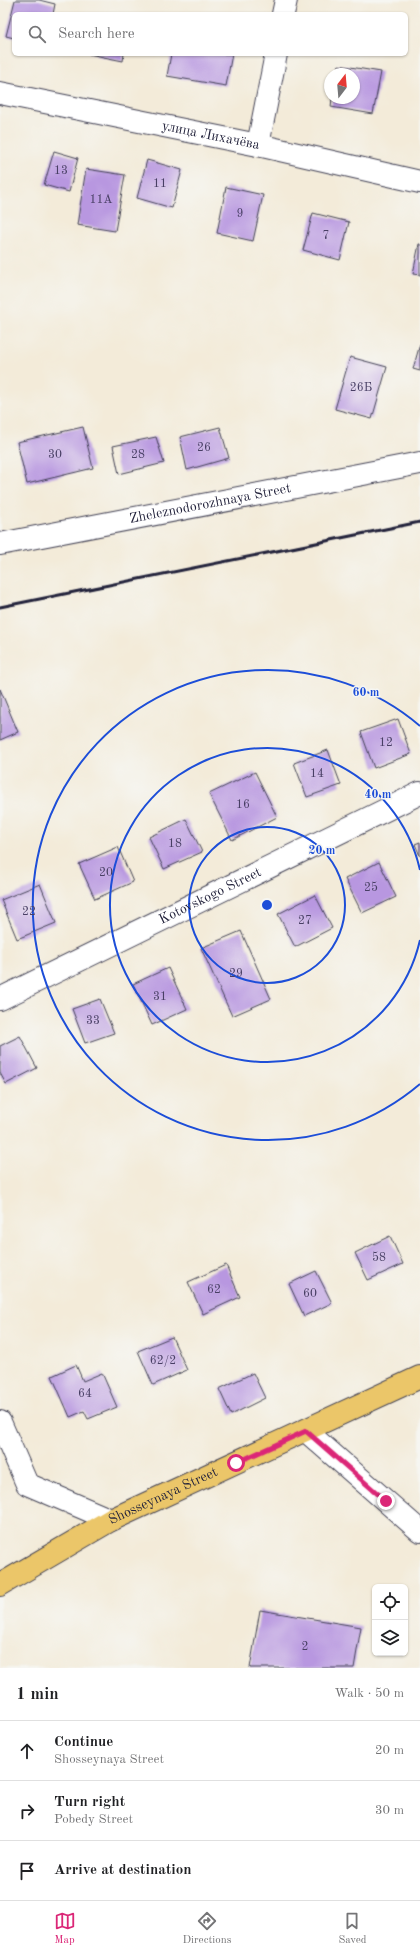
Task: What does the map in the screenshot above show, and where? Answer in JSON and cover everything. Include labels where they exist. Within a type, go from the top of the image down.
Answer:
[{"type":"main road","name":"Shosseynaya Street","points":[[0,1585],[111,1520],[420,1378]]},
{"type":"street","points":[[283,12],[286,0]]},
{"type":"street","points":[[258,145],[276,56]]},
{"type":"street","name":"улица Лихачёва","points":[[0,93],[258,145],[420,182]]},
{"type":"street","name":"Zheleznodorozhnaya Street","points":[[0,544],[420,463]]},
{"type":"street","name":"Kotovskogo Street","points":[[0,999],[420,793]]},
{"type":"street","points":[[0,1422],[27,1484],[111,1520]]},
{"type":"street","points":[[306,1431],[420,1530]]},
{"type":"building","points":[[15,0],[39,0],[55,4],[53,12],[12,12]]},
{"type":"building","points":[[12,12],[12,38],[6,36]]},
{"type":"building","points":[[99,56],[124,56],[123,61]]},
{"type":"building","points":[[171,56],[232,56],[226,86],[167,76]]},
{"type":"building","points":[[338,65],[356,68],[338,68]]},
{"type":"building","points":[[360,69],[381,72],[373,114],[331,107],[331,104],[360,104]]},
{"type":"building","points":[[54,151],[78,158],[69,192],[44,185]]},
{"type":"building","points":[[147,160],[182,170],[172,208],[137,198]]},
{"type":"building","points":[[86,169],[125,175],[115,231],[77,225]]},
{"type":"building","points":[[226,187],[263,195],[253,241],[217,233]]},
{"type":"building","points":[[313,213],[349,222],[340,260],[303,250]]},
{"type":"building","points":[[420,244],[420,275],[413,274]]},
{"type":"building","points":[[420,344],[420,371],[413,369]]},
{"type":"building","points":[[350,357],[387,367],[372,419],[335,409]]},
{"type":"building","points":[[83,427],[93,468],[27,484],[17,442]]},
{"type":"building","points":[[220,427],[229,458],[187,470],[180,437]]},
{"type":"building","points":[[156,437],[164,463],[119,474],[113,446]]},
{"type":"building","points":[[0,689],[18,732],[0,740]]},
{"type":"building","points":[[398,719],[411,754],[374,768],[361,732]]},
{"type":"building","points":[[328,750],[341,785],[307,797],[294,763]]},
{"type":"building","points":[[255,772],[277,817],[232,840],[209,794]]},
{"type":"building","points":[[186,819],[202,852],[164,869],[149,837]]},
{"type":"building","points":[[420,842],[420,856],[415,844]]},
{"type":"building","points":[[118,847],[133,882],[95,899],[79,864]]},
{"type":"building","points":[[379,862],[396,897],[362,913],[345,879]]},
{"type":"building","points":[[40,884],[56,923],[17,939],[1,900]]},
{"type":"building","points":[[315,895],[332,928],[295,947],[278,914]]},
{"type":"building","points":[[241,931],[271,999],[232,1016],[201,948]]},
{"type":"building","points":[[168,968],[187,1009],[152,1025],[133,984]]},
{"type":"building","points":[[100,999],[114,1033],[85,1043],[72,1009]]},
{"type":"building","points":[[20,1036],[37,1068],[6,1084],[0,1073],[0,1046]]},
{"type":"building","points":[[390,1236],[403,1264],[368,1280],[355,1253]]},
{"type":"building","points":[[226,1265],[240,1297],[203,1314],[188,1282]]},
{"type":"building","points":[[316,1271],[332,1303],[304,1316],[289,1284]]},
{"type":"building","points":[[172,1337],[187,1370],[153,1385],[138,1351]]},
{"type":"building","points":[[76,1365],[83,1381],[102,1373],[117,1407],[88,1419],[84,1411],[70,1417],[52,1376]]},
{"type":"building","points":[[253,1373],[265,1398],[231,1415],[219,1389]]},
{"type":"building","points":[[260,1610],[361,1627],[354,1668],[250,1668]]},
{"type":"railway","points":[[0,607],[420,522]]},
{"type":"route","points":[[236,1463],[306,1431],[386,1501]]}]
